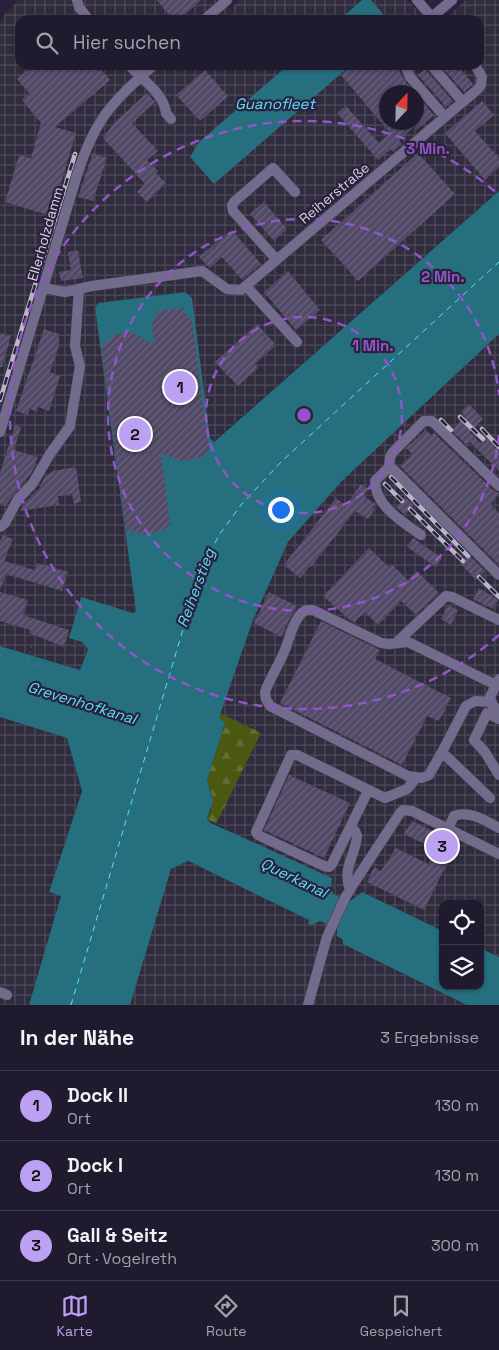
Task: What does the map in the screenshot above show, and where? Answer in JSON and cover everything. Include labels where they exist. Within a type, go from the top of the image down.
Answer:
[{"type":"street","points":[[77,0],[79,7],[85,15]]},
{"type":"street","points":[[210,15],[226,0]]},
{"type":"street","points":[[417,0],[430,15]]},
{"type":"street","points":[[437,15],[452,0]]},
{"type":"street","points":[[133,70],[161,98],[165,105],[166,113],[172,119]]},
{"type":"street","name":"Ellerholzdamm","points":[[0,432],[76,175],[88,142],[112,104],[149,70]]},
{"type":"street","points":[[407,70],[410,76],[445,117]]},
{"type":"street","points":[[435,70],[463,102]]},
{"type":"street","name":"Reiherstraße","points":[[246,286],[478,89],[482,81],[479,70]]},
{"type":"street","points":[[272,262],[233,211],[232,205],[272,168],[294,192]]},
{"type":"street","points":[[44,288],[65,292],[202,271],[227,289],[241,290],[246,286],[297,342]]},
{"type":"street","points":[[0,527],[5,523],[18,499],[33,483],[50,454],[70,426],[80,366],[75,346],[79,289]]},
{"type":"street","points":[[389,468],[390,457],[393,452],[424,422],[429,420],[435,422],[499,486]]},
{"type":"street","points":[[421,534],[395,516],[378,494],[375,481],[384,470],[389,468],[396,471],[499,575]]},
{"type":"street","points":[[403,642],[409,631],[446,596],[452,597],[499,620]]},
{"type":"street","points":[[429,645],[403,642],[381,643],[313,610],[306,610],[301,613],[267,687],[265,696],[267,703],[408,776],[416,778],[429,774],[466,706],[475,701],[490,702]]},
{"type":"street","points":[[409,631],[410,636],[498,680]]},
{"type":"street","points":[[403,642],[498,680]]},
{"type":"street","points":[[498,680],[490,697],[490,702],[499,710]]},
{"type":"street","points":[[499,719],[487,713],[474,740],[485,752],[499,775]]},
{"type":"street","points":[[442,752],[490,798]]},
{"type":"street","points":[[368,791],[332,864],[326,867],[258,835],[256,832],[291,755],[297,755],[385,798],[405,810],[499,854]]},
{"type":"street","points":[[385,798],[407,789],[416,778]]},
{"type":"street","points":[[308,1005],[328,937],[347,894],[396,817],[405,810]]},
{"type":"street","points":[[448,829],[454,816],[460,814],[476,816],[499,828]]},
{"type":"street","points":[[347,894],[346,870],[357,839],[355,831],[350,828]]},
{"type":"path","points":[[26,663],[32,644]]},
{"type":"path","points":[[0,655],[96,683]]},
{"type":"shaded area","points":[[19,0],[222,0],[230,9],[240,0],[408,0],[422,15],[15,15],[15,70],[484,70],[484,15],[449,15],[466,0],[499,0],[499,191],[213,442],[210,438],[191,298],[185,292],[98,303],[95,308],[136,611],[69,637],[82,642],[88,649],[80,670],[0,646],[0,23],[5,14]]},
{"type":"shaded area","points":[[499,334],[499,957],[484,950],[484,900],[439,900],[439,929],[362,892],[350,901],[333,894],[331,887],[207,819],[211,810],[218,718],[253,620],[288,542],[342,481]]},
{"type":"shaded area","points":[[0,717],[67,738],[82,791],[49,892],[62,896],[29,1005],[0,1005]]},
{"type":"shaded area","points":[[188,861],[310,920],[308,923],[312,925],[320,921],[338,928],[344,940],[343,944],[467,1005],[130,1005],[171,868]]},
{"type":"green space","points":[[220,713],[261,733],[216,824],[207,819],[211,810],[212,796],[207,780],[225,723],[218,718]]},
{"type":"water","points":[[362,0],[371,0],[384,15],[345,15]]},
{"type":"water","name":"Guanofleet","points":[[282,70],[345,70],[214,184],[190,157],[199,142]]},
{"type":"water","points":[[499,191],[499,334],[342,481],[288,542],[253,620],[219,718],[225,723],[207,780],[213,801],[207,819],[211,823],[332,878],[331,887],[333,894],[350,901],[362,892],[439,929],[439,990],[484,990],[484,950],[499,957],[499,1005],[467,1005],[343,944],[343,940],[337,936],[337,928],[320,921],[312,925],[308,924],[309,920],[188,861],[171,869],[130,1005],[29,1005],[61,896],[49,892],[82,791],[67,738],[0,717],[0,646],[80,670],[88,649],[82,642],[69,638],[81,597],[133,613],[136,611],[95,308],[98,303],[185,292],[192,298],[210,438],[214,442]]},
{"type":"building","points":[[157,0],[201,0],[184,15],[169,15]]},
{"type":"building","points":[[27,70],[101,70],[110,80],[55,127],[76,133],[51,216],[5,202],[19,155],[31,158],[41,123],[22,100],[29,93],[17,79]]},
{"type":"building","points":[[205,70],[228,96],[200,121],[176,95]]},
{"type":"building","points":[[346,70],[399,70],[408,85],[379,85],[379,120],[341,75]]},
{"type":"building","points":[[426,70],[453,101],[446,107],[418,75]]},
{"type":"building","points":[[444,70],[461,70],[473,84],[464,92]]},
{"type":"building","points":[[147,93],[155,102],[132,123],[158,151],[147,160],[166,183],[147,202],[137,192],[145,184],[103,138],[114,123]]},
{"type":"building","points":[[482,101],[494,115],[475,131],[499,158],[499,167],[485,180],[445,133]]},
{"type":"building","points":[[424,104],[434,115],[424,123]]},
{"type":"building","points":[[346,106],[379,143],[390,133],[387,130],[410,130],[399,140],[402,144],[393,152],[391,149],[378,160],[337,113]]},
{"type":"building","points":[[93,153],[107,158],[93,201],[78,197]]},
{"type":"building","points":[[418,153],[455,194],[358,281],[321,240]]},
{"type":"building","points":[[264,202],[287,229],[274,241],[250,214]]},
{"type":"building","points":[[232,230],[261,264],[242,280],[222,257],[210,268],[199,257]]},
{"type":"building","points":[[78,250],[83,278],[61,281],[59,272],[71,270],[68,252]]},
{"type":"building","points":[[288,271],[320,310],[296,330],[264,292]]},
{"type":"building","points":[[184,308],[184,313],[192,321],[209,449],[203,457],[180,461],[161,453],[170,524],[163,530],[141,535],[135,531],[126,531],[101,347],[114,335],[131,332],[154,344],[152,324],[157,316],[157,311]]},
{"type":"building","points":[[257,324],[276,345],[255,364],[258,368],[238,386],[215,362]]},
{"type":"building","points":[[44,329],[59,334],[59,346],[50,372],[60,376],[49,411],[38,407],[37,412],[30,409],[28,415],[16,411]]},
{"type":"building","points":[[0,333],[11,336],[2,367],[0,367]]},
{"type":"building","points":[[469,404],[483,419],[470,432],[480,443],[486,437],[499,450],[499,471],[470,442],[467,445],[451,430],[465,416],[461,412]]},
{"type":"building","points":[[15,425],[21,427],[14,450],[38,457],[32,472],[5,506],[0,504],[0,473]]},
{"type":"building","points":[[426,430],[431,435],[434,433],[494,491],[499,493],[491,505],[499,513],[499,565],[400,466],[412,454],[406,448]]},
{"type":"building","points":[[76,467],[81,502],[74,504],[72,494],[58,496],[59,505],[20,511],[24,503],[39,489],[44,478],[53,471]]},
{"type":"building","points":[[361,484],[369,489],[364,496],[375,504],[373,508],[375,509],[368,519],[355,511],[311,567],[300,578],[284,565],[336,498],[346,506]]},
{"type":"building","points":[[405,497],[414,505],[405,515],[396,507]]},
{"type":"building","points":[[3,535],[13,539],[4,561],[35,570],[37,563],[68,572],[62,591],[6,574],[0,590],[0,541]]},
{"type":"building","points":[[413,538],[442,558],[436,567],[407,547]]},
{"type":"building","points":[[369,548],[389,567],[391,564],[408,580],[417,571],[439,593],[416,615],[401,601],[378,625],[365,612],[354,622],[351,621],[323,596]]},
{"type":"building","points":[[469,555],[485,571],[476,580],[460,563]]},
{"type":"building","points":[[479,588],[498,600],[493,609],[473,599]]},
{"type":"building","points":[[0,592],[28,600],[23,615],[69,630],[64,647],[29,633],[30,630],[0,621]]},
{"type":"building","points":[[269,592],[297,606],[281,637],[254,623]]},
{"type":"building","points":[[448,605],[458,610],[451,625],[441,619]]},
{"type":"building","points":[[321,621],[380,650],[375,659],[451,698],[439,721],[427,716],[402,765],[280,703]]},
{"type":"building","points":[[289,775],[350,803],[324,858],[264,830]]},
{"type":"building","points":[[412,821],[457,843],[424,910],[367,882],[374,867],[381,871],[396,848],[428,864],[435,849],[404,834]]},
{"type":"ferry route","points":[[71,1005],[190,606],[204,565],[219,535],[241,505],[281,462],[499,262]]},
{"type":"railway","points":[[0,400],[75,154]]},
{"type":"railway","points":[[460,417],[483,439]]},
{"type":"railway","points":[[441,420],[451,430]]},
{"type":"railway","points":[[482,429],[499,447]]},
{"type":"railway","points":[[391,477],[468,556]]},
{"type":"railway","points":[[385,484],[402,501]]},
{"type":"railway","points":[[410,509],[463,561]]},
{"type":"railway","points":[[479,577],[499,597]]},
{"type":"place","name":"Dock II","points":[[180,387]]},
{"type":"place","name":"Dock I","points":[[135,434]]},
{"type":"place","name":"Gall & Seitz","points":[[442,846]]},
{"type":"water label","name":"Reiherstieg","points":[[196,588]]},
{"type":"water label","name":"Grevenhofkanal","points":[[82,703]]},
{"type":"water label","name":"Querkanal","points":[[294,878]]}]
